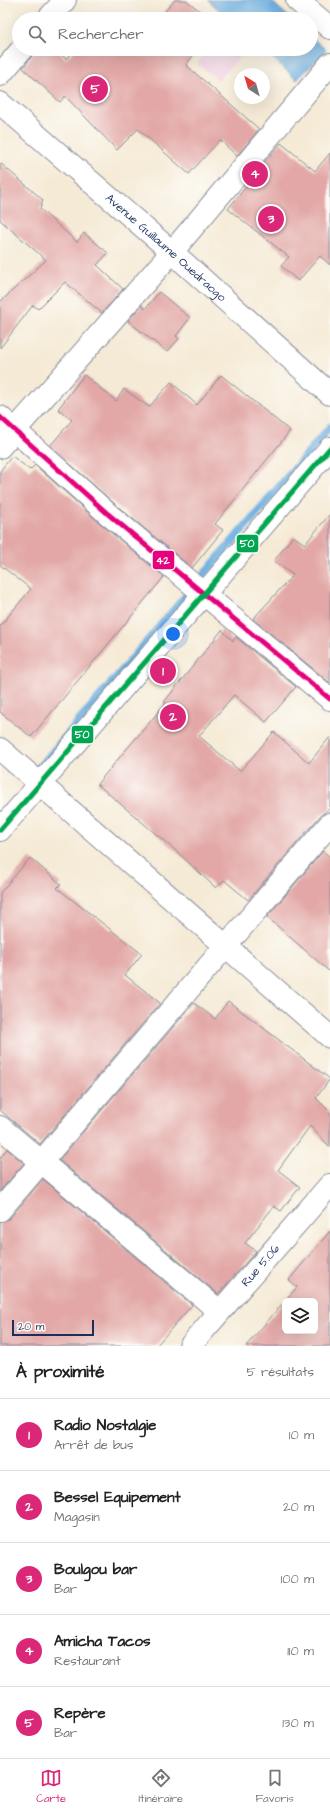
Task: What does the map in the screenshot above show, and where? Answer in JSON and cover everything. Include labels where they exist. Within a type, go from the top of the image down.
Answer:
[{"type":"street","points":[[54,12],[65,0]]},
{"type":"street","points":[[297,0],[311,12]]},
{"type":"street","points":[[318,18],[330,28]]},
{"type":"street","points":[[0,75],[16,56]]},
{"type":"street","points":[[0,448],[8,424],[172,252],[330,64]]},
{"type":"street","name":"Avenue Guillaume Ouedraogo","points":[[0,103],[172,252],[330,394]]},
{"type":"street","points":[[8,424],[108,514],[330,698]]},
{"type":"street","points":[[0,830],[330,448]]},
{"type":"street","points":[[0,749],[330,1037]]},
{"type":"street","points":[[0,1210],[224,946],[330,824]]},
{"type":"street","points":[[0,1127],[219,1311]]},
{"type":"street","name":"Rue 5.06","points":[[202,1342],[219,1311],[330,1185]]},
{"type":"shaded area","points":[[204,56],[241,56],[219,80],[197,64]]},
{"type":"water","points":[[208,0],[270,0],[283,12],[221,12]]},
{"type":"water","points":[[318,43],[326,50],[297,80],[271,56],[318,56]]},
{"type":"building","points":[[175,0],[186,0],[201,12],[164,12]]},
{"type":"building","points":[[32,56],[63,56],[66,59],[69,56],[193,56],[186,65],[259,129],[237,156],[220,140],[189,174],[138,129],[117,150],[65,96],[60,102],[23,68]]},
{"type":"building","points":[[281,143],[315,171],[330,153],[330,265],[320,256],[298,281],[281,266],[289,257],[228,209],[256,174],[255,173]]},
{"type":"building","points":[[0,163],[43,200],[40,209],[77,242],[84,233],[108,253],[97,265],[123,289],[102,313],[65,282],[38,309],[33,305],[0,348],[0,302],[46,260],[0,220]]},
{"type":"building","points":[[159,292],[190,318],[176,336],[179,339],[167,352],[128,321],[142,305],[145,309]]},
{"type":"building","points":[[84,375],[116,401],[124,389],[149,407],[171,382],[197,405],[221,375],[290,431],[215,524],[223,530],[192,568],[116,505],[50,446],[72,420],[58,409]]},
{"type":"building","points":[[12,456],[30,470],[35,465],[164,577],[31,737],[0,712],[0,626],[31,589],[0,565],[0,471]]},
{"type":"building","points":[[330,514],[330,683],[253,619],[293,575],[274,561],[293,536],[305,544]]},
{"type":"building","points":[[222,630],[233,641],[236,637],[296,687],[266,722],[234,695],[199,736],[240,771],[274,732],[309,763],[330,737],[330,808],[320,816],[248,900],[224,880],[216,888],[176,851],[97,784],[166,703],[164,702]]},
{"type":"building","points":[[323,851],[330,857],[330,972],[267,917]]},
{"type":"building","points":[[30,858],[61,884],[57,888],[142,954],[125,975],[160,1003],[40,1144],[0,1110],[0,893]]},
{"type":"building","points":[[228,1001],[330,1079],[316,1098],[330,1112],[330,1147],[310,1126],[278,1170],[300,1187],[281,1211],[274,1206],[245,1243],[256,1251],[218,1294],[59,1160],[194,1003],[215,1019]]},
{"type":"building","points":[[7,1149],[24,1163],[0,1191],[0,1158]]},
{"type":"building","points":[[43,1179],[192,1305],[156,1346],[0,1346],[0,1222],[10,1218]]},
{"type":"building","points":[[330,1231],[330,1346],[246,1346],[282,1304],[282,1334],[318,1334],[318,1298],[287,1298],[297,1287],[289,1280]]},
{"type":"waterway","points":[[32,776],[330,427]]},
{"type":"transit line","name":"42","points":[[0,417],[108,514],[330,699]]},
{"type":"transit line","name":"50","points":[[0,830],[330,448]]},
{"type":"place","name":"Repère","points":[[95,89]]},
{"type":"place","name":"Amicha Tacos","points":[[255,174]]},
{"type":"place","name":"Boulgou bar","points":[[271,219]]},
{"type":"place","name":"Radio Nostalgie","points":[[163,671]]},
{"type":"place","name":"Bessel Equipement","points":[[173,717]]}]
